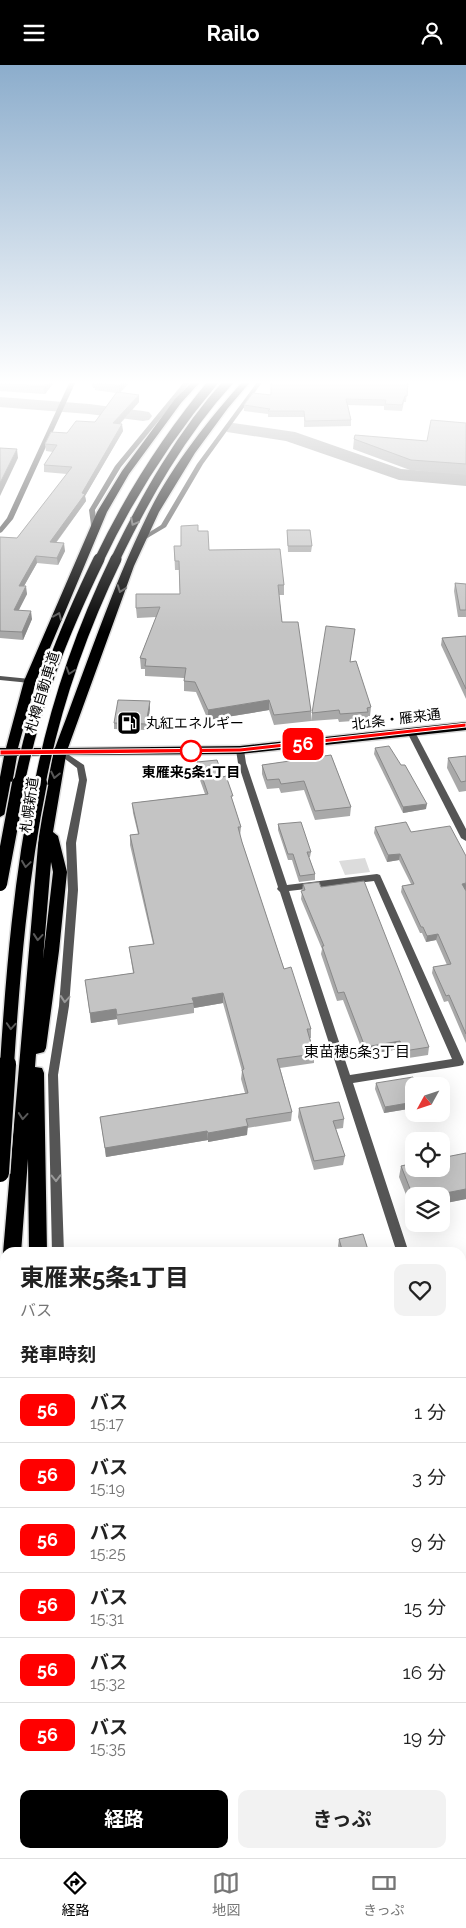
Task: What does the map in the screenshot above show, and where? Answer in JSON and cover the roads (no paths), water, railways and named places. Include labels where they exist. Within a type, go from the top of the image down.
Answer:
[{"type":"highway","name":"札幌新道","points":[[0,813],[6,752],[30,681],[102,512],[132,465]]},
{"type":"highway","name":"札樽自動車道","points":[[0,884],[23,766],[39,702],[100,553],[149,465]]},
{"type":"highway","name":"札樽自動車道","points":[[0,1173],[18,922],[30,837],[43,770],[60,700],[78,646],[112,565],[167,465]]},
{"type":"highway","name":"札幌新道","points":[[13,1247],[48,822],[54,779],[60,752],[129,566],[154,512],[183,465]]},
{"type":"highway","name":"北1条・雁来通","points":[[6,752],[240,750],[466,725]]},
{"type":"highway","points":[[38,1247],[36,1069],[52,951],[60,872],[48,822]]},
{"type":"street","points":[[0,531],[10,519],[35,465]]},
{"type":"street","points":[[94,531],[92,510],[119,465]]},
{"type":"street","points":[[142,539],[164,526],[200,465]]},
{"type":"street","points":[[0,518],[10,519]]},
{"type":"street","points":[[0,678],[30,681]]},
{"type":"street","points":[[411,732],[466,838]]},
{"type":"street","points":[[240,750],[242,763],[282,889],[400,1247]]},
{"type":"street","points":[[58,1247],[54,1075],[65,997],[73,890],[71,843],[82,779],[81,767],[60,752]]},
{"type":"street","points":[[282,889],[377,877],[462,1063],[345,1080]]},
{"type":"waterway","points":[[372,465],[399,474],[466,480]]},
{"type":"place","name":"丸紅エネルギー","points":[[129,723]]},
{"type":"place","name":"東雁来5条1丁目","points":[[191,751]]},
{"type":"district","name":"東苗穂5条3丁目","points":[[357,1052]]}]
